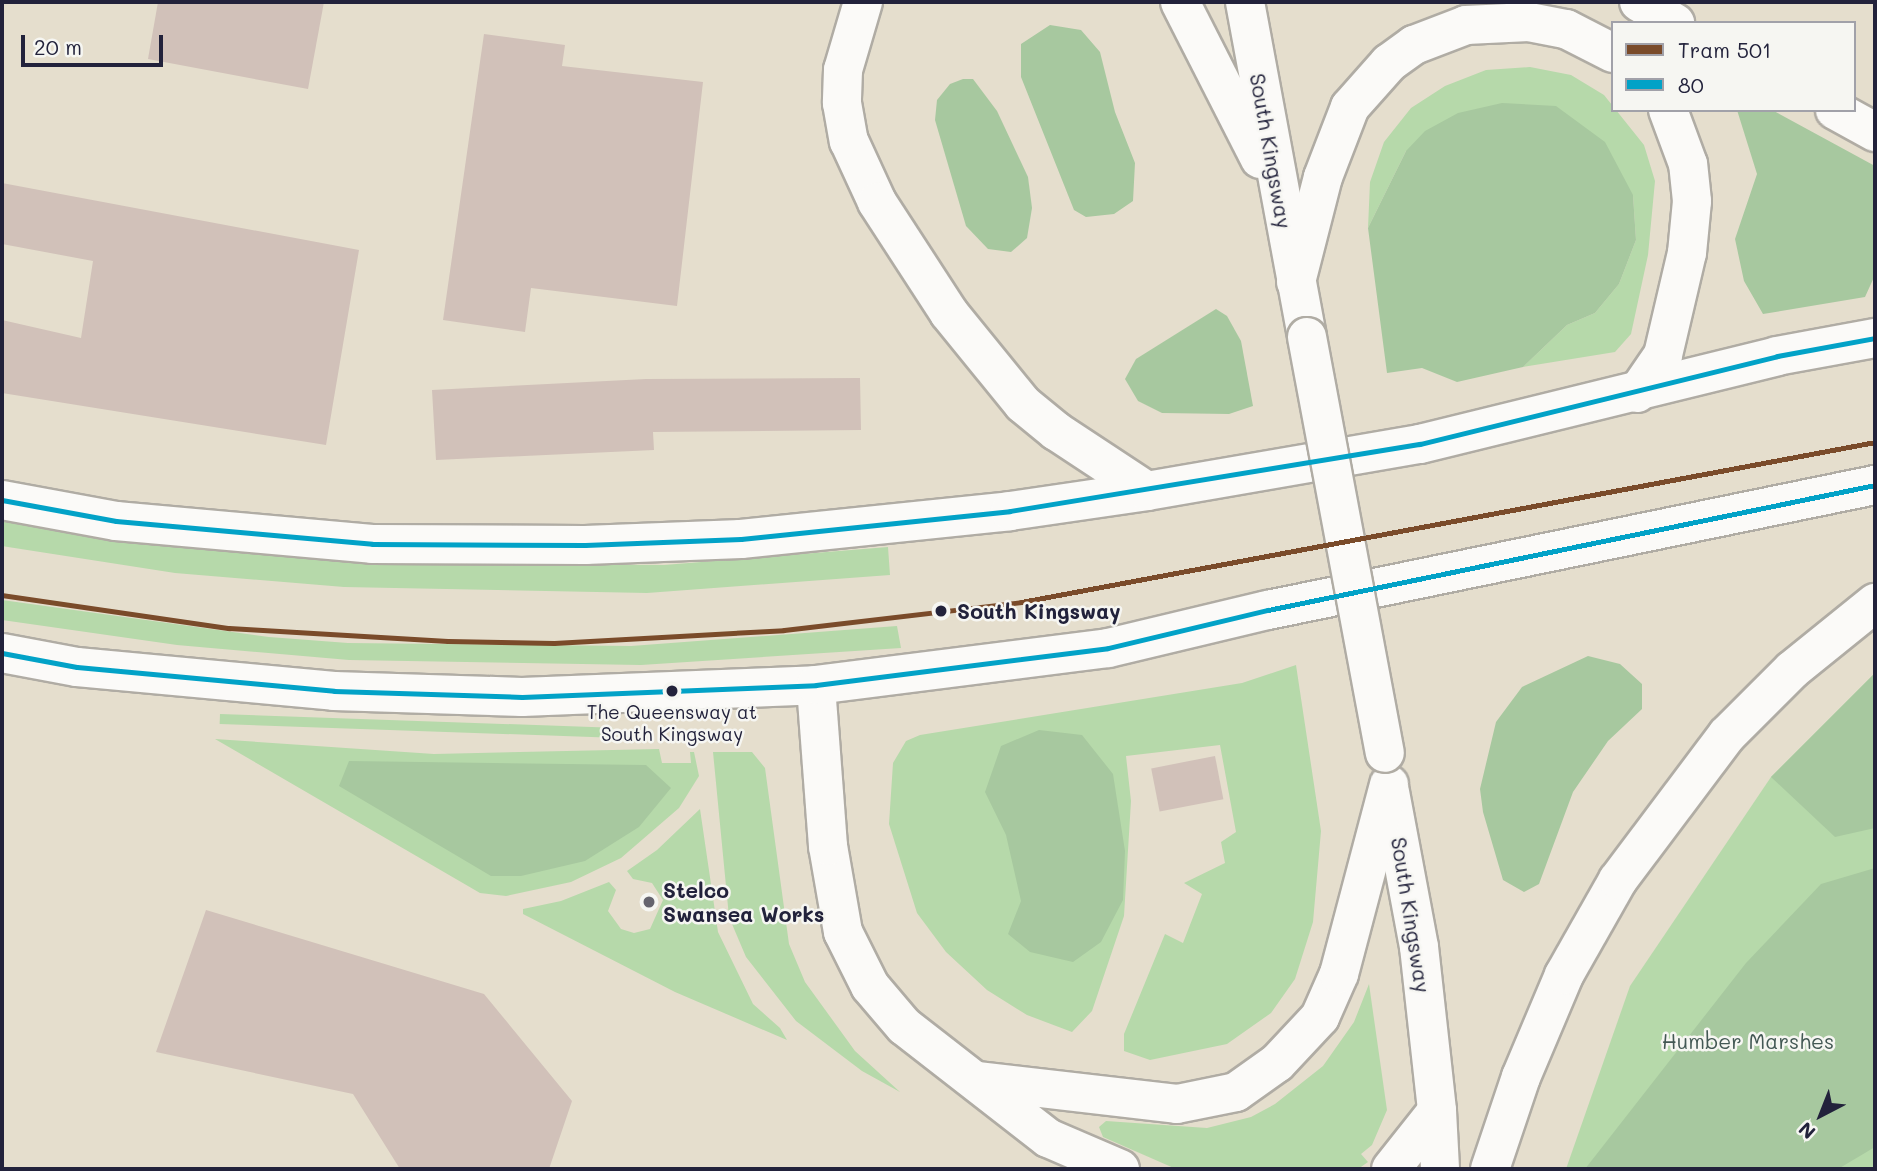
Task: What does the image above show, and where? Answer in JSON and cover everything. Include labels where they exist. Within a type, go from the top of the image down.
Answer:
[{"type":"main road","points":[[863,2],[843,70],[842,103],[849,141],[877,202],[949,313],[1023,404],[1056,431],[1147,491]]},
{"type":"main road","points":[[1180,2],[1278,194]]},
{"type":"main road","name":"South Kingsway","points":[[1245,2],[1278,194],[1307,337],[1419,947],[1437,1111],[1440,1169]]},
{"type":"main road","points":[[1639,2],[1672,21]]},
{"type":"main road","points":[[1296,282],[1323,177],[1350,107],[1389,63],[1414,45],[1466,25],[1529,22],[1566,29],[1611,52]]},
{"type":"main road","points":[[1637,393],[1663,355],[1687,253],[1692,201],[1688,164],[1669,112]]},
{"type":"main road","points":[[1839,112],[1875,132]]},
{"type":"main road","points":[[2,499],[116,521],[372,544],[585,545],[741,539],[1010,511],[1147,491],[1420,444],[1637,393],[1777,356],[1875,338]]},
{"type":"main road","points":[[2,653],[77,667],[334,691],[522,697],[816,685],[1108,648],[1268,610],[1875,485]]},
{"type":"main road","points":[[1490,1169],[1521,1077],[1564,975],[1618,880],[1727,736],[1792,670],[1875,603]]},
{"type":"main road","points":[[816,685],[828,846],[843,932],[870,986],[895,1017],[955,1068],[979,1081],[1048,1138],[1121,1169]]},
{"type":"main road","points":[[979,1081],[1177,1104],[1236,1092],[1277,1063],[1320,1017],[1339,974],[1387,769]]},
{"type":"main road","points":[[1391,1169],[1437,1111]]},
{"type":"green space","points":[[1050,25],[1081,30],[1100,52],[1115,112],[1135,163],[1133,201],[1114,214],[1086,217],[1074,210],[1021,77],[1021,44]]},
{"type":"green space","points":[[1530,67],[1571,75],[1604,95],[1611,104],[1611,112],[1618,112],[1644,145],[1655,181],[1648,255],[1631,334],[1615,352],[1523,367],[1567,325],[1595,313],[1619,284],[1636,240],[1633,195],[1406,151],[1368,228],[1370,182],[1384,142],[1411,108],[1445,86],[1486,70]]},
{"type":"green space","points":[[963,79],[973,79],[997,111],[1028,177],[1032,208],[1027,238],[1011,252],[988,249],[966,226],[935,120],[937,100],[950,84]]},
{"type":"green space","points":[[1502,103],[1556,106],[1605,142],[1633,195],[1636,240],[1619,284],[1595,313],[1567,325],[1523,367],[1457,382],[1422,368],[1387,373],[1368,228],[1406,151],[1425,131],[1458,113]]},
{"type":"green space","points":[[1738,112],[1776,112],[1875,166],[1875,275],[1865,297],[1763,314],[1744,281],[1735,239],[1757,174]]},
{"type":"green space","points":[[1216,309],[1227,316],[1241,341],[1253,406],[1229,414],[1162,413],[1138,401],[1125,379],[1136,359]]},
{"type":"green space","points":[[2,520],[235,552],[372,563],[664,565],[888,547],[890,575],[647,593],[344,587],[175,573],[2,546]]},
{"type":"green space","points":[[2,600],[269,637],[348,643],[631,646],[897,626],[901,648],[641,665],[349,660],[177,645],[2,620]]},
{"type":"green space","points":[[1588,656],[1620,664],[1642,684],[1642,709],[1608,741],[1573,792],[1539,884],[1524,892],[1503,880],[1483,812],[1480,789],[1496,722],[1522,687]]},
{"type":"green space","points":[[1296,665],[1321,831],[1313,922],[1295,979],[1271,1013],[1227,1044],[1150,1060],[1124,1051],[1124,1034],[1165,934],[1183,943],[1202,894],[1184,883],[1225,863],[1221,842],[1236,832],[1220,745],[1126,756],[1131,801],[1124,916],[1092,1011],[1072,1032],[1027,1015],[987,990],[946,952],[917,913],[889,824],[893,763],[906,741],[920,735],[1242,683]]},
{"type":"green space","name":"Humber Marshes","points":[[1875,673],[1875,1169],[1566,1169],[1630,986],[1771,777]]},
{"type":"green space","points":[[1875,673],[1875,828],[1835,837],[1771,777]]},
{"type":"green space","points":[[220,714],[613,728],[612,738],[220,724]]},
{"type":"green space","points":[[1039,730],[1082,735],[1113,774],[1125,851],[1123,900],[1101,942],[1073,962],[1030,952],[1008,934],[1021,901],[1006,835],[985,792],[1001,746]]},
{"type":"green space","points":[[215,739],[434,754],[659,749],[662,763],[691,763],[690,752],[694,752],[699,776],[679,808],[621,858],[571,882],[506,896],[480,893]]},
{"type":"green space","points":[[713,752],[752,752],[765,768],[789,944],[805,982],[855,1051],[900,1092],[862,1071],[796,1021],[746,957],[729,917]]},
{"type":"green space","points":[[349,761],[646,765],[671,788],[639,827],[585,861],[521,876],[491,876],[339,786]]},
{"type":"green space","points":[[700,809],[718,932],[753,1004],[780,1028],[787,1040],[675,992],[523,914],[523,909],[561,901],[609,882],[616,890],[608,911],[621,929],[634,933],[650,929],[663,900],[652,883],[633,879],[627,871],[657,850]]},
{"type":"green space","points":[[1875,868],[1875,1147],[1838,1169],[1585,1169],[1746,963],[1821,884]]},
{"type":"green space","points":[[1369,984],[1387,1110],[1372,1145],[1361,1154],[1368,1162],[1358,1169],[1176,1169],[1103,1137],[1099,1127],[1106,1121],[1207,1128],[1251,1117],[1275,1104],[1323,1066],[1354,1022]]},
{"type":"building","points":[[158,2],[324,2],[308,89],[148,59]]},
{"type":"building","points":[[484,34],[565,45],[562,66],[703,82],[677,306],[531,288],[525,332],[443,320]]},
{"type":"building","points":[[2,183],[359,250],[326,445],[2,393],[2,320],[81,338],[93,261],[2,244]]},
{"type":"building","points":[[860,378],[861,430],[653,432],[654,450],[436,460],[432,390],[646,379]]},
{"type":"building","points":[[1215,756],[1223,799],[1160,812],[1151,768]]},
{"type":"building","points":[[206,910],[484,994],[572,1101],[549,1169],[400,1169],[353,1094],[156,1052]]},
{"type":"tram line","name":"501","points":[[2,595],[229,628],[448,641],[554,643],[784,630],[1021,602],[1875,442]]},
{"type":"transit line","name":"80","points":[[2,500],[116,521],[372,544],[585,545],[741,539],[1010,511],[1420,444],[1777,356],[1875,338]]},
{"type":"transit line","name":"80","points":[[2,653],[77,667],[334,691],[522,697],[816,685],[1108,648],[1268,610],[1875,485]]},
{"type":"place","name":"South Kingsway","points":[[941,611]]},
{"type":"place","name":"The Queensway at South Kingsway","points":[[672,691]]},
{"type":"place","name":"Stelco Swansea Works","points":[[649,902]]}]
